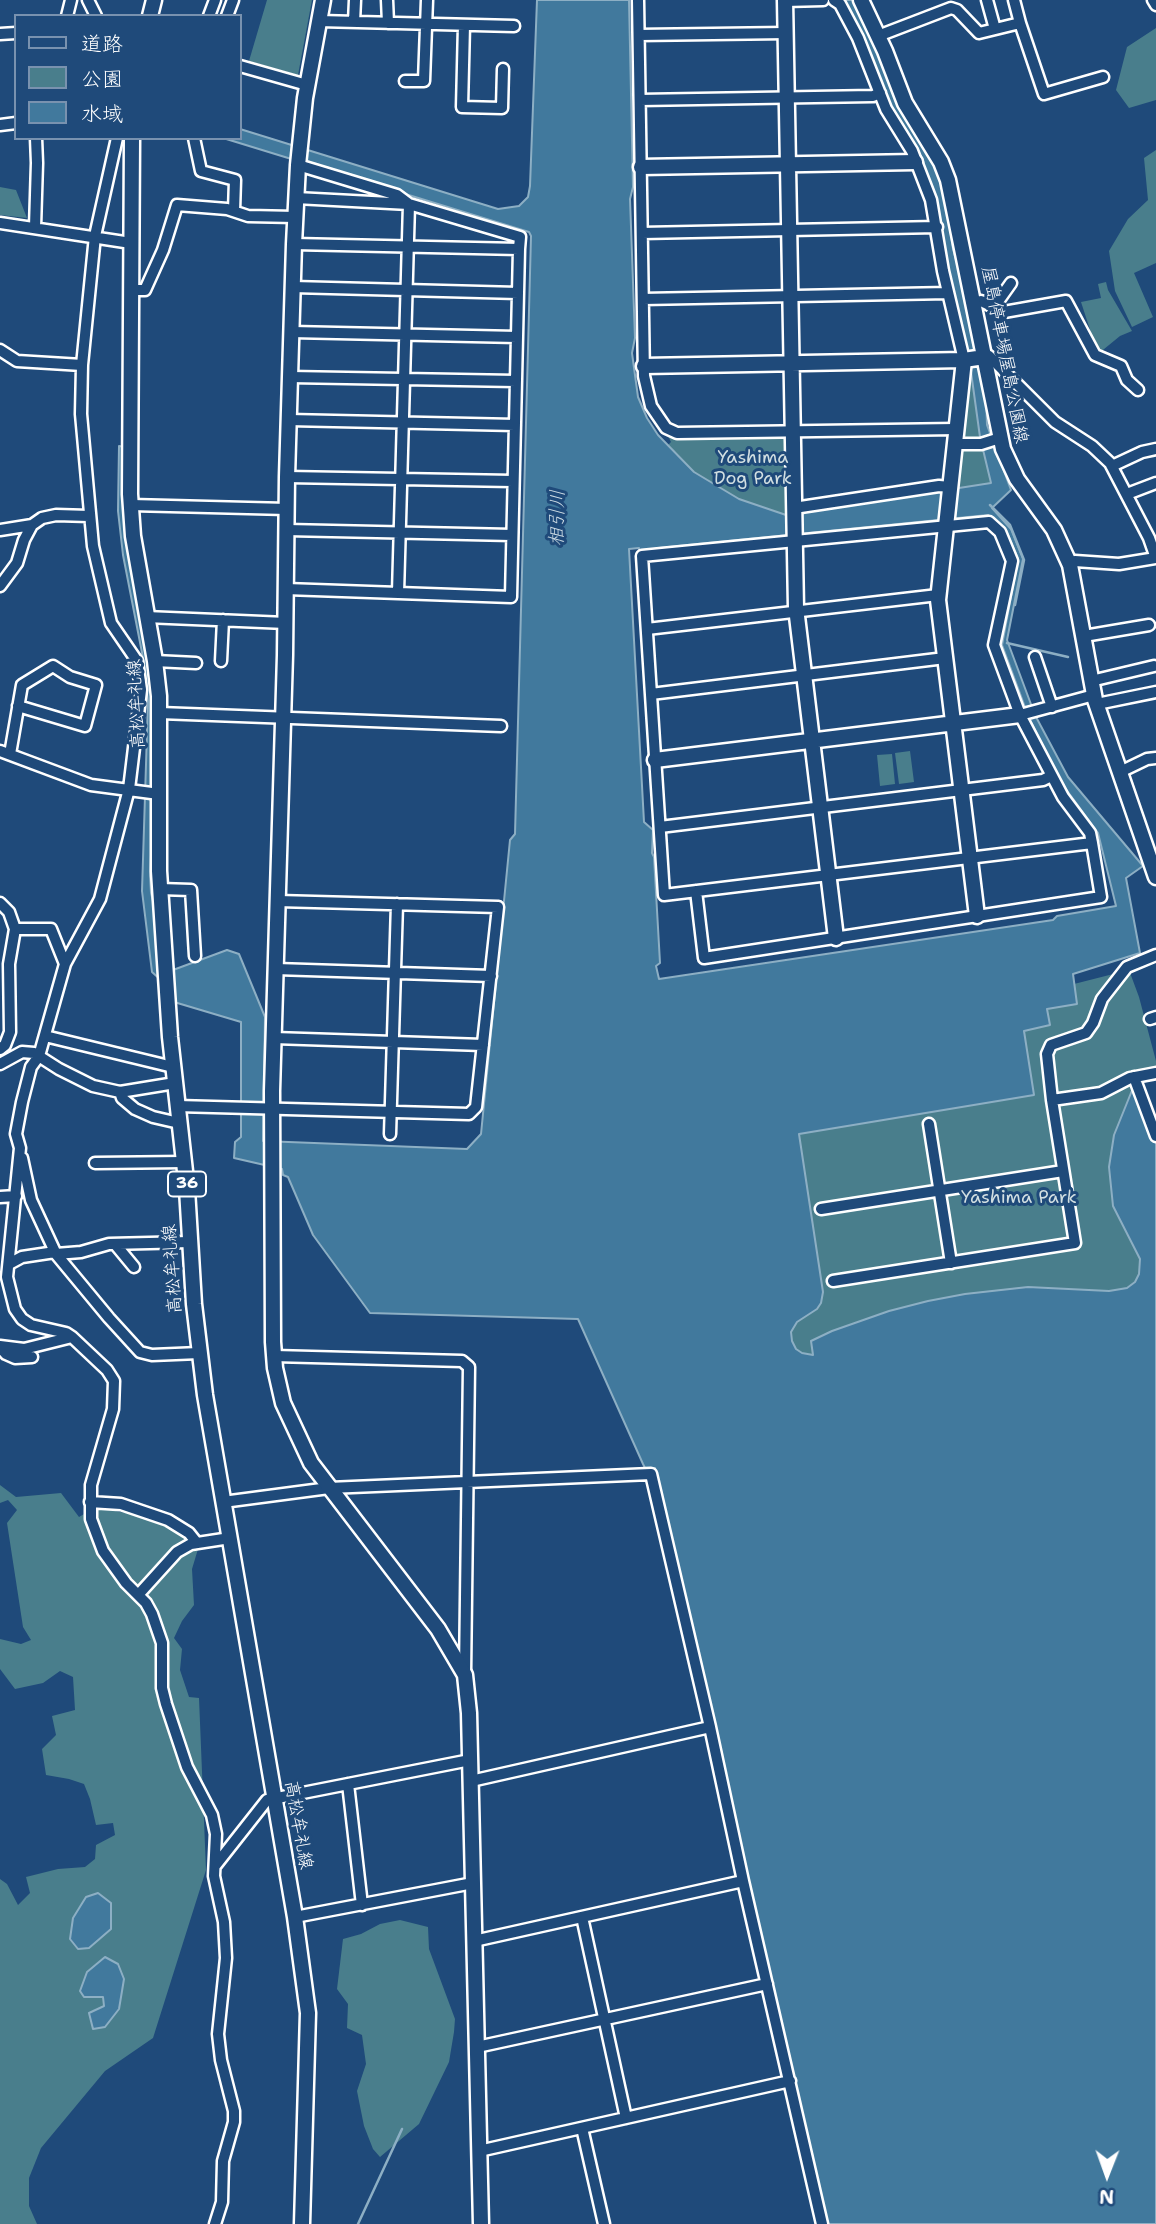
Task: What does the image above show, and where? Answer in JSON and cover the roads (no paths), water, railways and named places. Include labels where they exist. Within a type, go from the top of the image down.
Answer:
[{"type":"street","points":[[323,0],[307,85],[298,164],[294,244],[284,718],[274,1038],[269,1108],[272,1139],[274,1356],[283,1403],[311,1462],[438,1629],[465,1675]]},
{"type":"street","points":[[354,22],[355,0]]},
{"type":"street","points":[[387,0],[388,23]]},
{"type":"street","points":[[405,81],[425,81],[427,0]]},
{"type":"street","points":[[638,0],[644,366],[652,409],[666,428],[673,433],[956,429]]},
{"type":"street","points":[[824,0],[785,0],[796,611],[836,938]]},
{"type":"street","points":[[834,0],[840,4],[858,38],[880,93],[912,151],[932,200],[948,293],[964,360],[938,595],[977,916]]},
{"type":"street","name":"屋島停車場屋島公園線","points":[[861,0],[905,103],[948,180],[984,356],[996,439],[1017,479],[1054,530],[1069,563],[1094,693],[1156,877]]},
{"type":"street","points":[[987,0],[995,29]]},
{"type":"street","points":[[1014,0],[1044,94],[1103,77]]},
{"type":"street","points":[[1153,0],[1156,5]]},
{"type":"street","points":[[878,36],[951,8],[957,10],[979,33],[1020,23]]},
{"type":"street","points":[[319,21],[514,26]]},
{"type":"street","points":[[464,25],[462,107],[502,108],[503,69]]},
{"type":"street","points":[[639,35],[786,33]]},
{"type":"street","points":[[242,67],[307,85]]},
{"type":"street","points":[[640,100],[873,96],[880,93]]},
{"type":"street","points":[[35,227],[36,140]]},
{"type":"street","points":[[117,140],[95,236],[82,365],[81,414],[93,546],[111,623],[137,662],[141,690],[129,789],[100,899],[65,964],[55,991],[39,1056],[31,1067],[16,1134],[31,1200],[55,1253],[109,1318],[140,1352],[152,1355],[199,1353]]},
{"type":"street","name":"高松牟礼線","points":[[132,140],[131,506],[133,536],[155,661],[160,713],[160,889],[174,1083],[184,1162],[199,1353],[295,1917],[308,2014],[302,2224]]},
{"type":"street","points":[[194,140],[201,171],[235,180],[233,211]]},
{"type":"street","points":[[641,167],[915,162]]},
{"type":"street","points":[[298,164],[397,195],[409,204]]},
{"type":"street","points":[[286,589],[511,597],[520,237],[409,204],[296,198]]},
{"type":"street","points":[[398,593],[409,204]]},
{"type":"street","points":[[131,290],[145,290],[163,250],[177,205],[233,211],[248,216],[295,217]]},
{"type":"street","points":[[0,223],[131,243]]},
{"type":"street","points":[[642,233],[937,227]]},
{"type":"street","points":[[294,244],[519,249]]},
{"type":"street","points":[[994,307],[1011,283]]},
{"type":"street","points":[[293,288],[518,293]]},
{"type":"street","points":[[643,299],[948,293]]},
{"type":"street","points":[[974,303],[981,301],[1004,312],[1066,301],[1095,355],[1121,366],[1127,380],[1138,390]]},
{"type":"street","points":[[292,332],[517,337]]},
{"type":"street","points":[[0,350],[18,361],[82,365]]},
{"type":"street","points":[[644,366],[964,360],[989,356],[1055,422],[1092,446],[1112,466],[1149,538],[1156,558],[1119,564],[1075,561],[1069,563]]},
{"type":"street","points":[[290,377],[516,381]]},
{"type":"street","points":[[289,420],[515,425]]},
{"type":"street","points":[[954,444],[981,444],[996,439]]},
{"type":"street","points":[[1112,466],[1142,452],[1156,449]]},
{"type":"street","points":[[287,477],[513,481]]},
{"type":"street","points":[[1127,494],[1156,483]]},
{"type":"street","points":[[794,510],[939,486],[950,489]]},
{"type":"street","points":[[131,506],[287,509]]},
{"type":"street","points":[[0,586],[17,563],[32,525],[42,517],[89,516]]},
{"type":"street","points":[[696,891],[704,958],[1101,897],[1092,843],[1090,833],[1066,802],[1051,776],[994,645],[1012,561],[1000,532],[989,522],[946,523],[642,556],[664,895],[696,891],[828,875],[970,858],[1092,843]]},
{"type":"street","points":[[0,530],[32,525]]},
{"type":"street","points":[[287,530],[512,535]]},
{"type":"street","points":[[647,629],[938,595]]},
{"type":"street","points":[[146,617],[286,623]]},
{"type":"street","points":[[220,661],[223,620]]},
{"type":"street","points":[[1084,636],[1149,625]]},
{"type":"street","points":[[1035,657],[1045,671],[1052,706]]},
{"type":"street","points":[[651,694],[945,659]]},
{"type":"street","points":[[155,661],[196,663]]},
{"type":"street","points":[[18,706],[85,726],[96,685],[70,677],[53,666],[22,684],[5,753],[91,785],[159,794]]},
{"type":"street","points":[[655,760],[1023,714],[1094,693],[1154,666]]},
{"type":"street","points":[[1094,693],[1156,692]]},
{"type":"street","points":[[160,713],[501,726]]},
{"type":"street","points":[[1120,772],[1156,758]]},
{"type":"street","points":[[660,827],[1043,780],[1051,776]]},
{"type":"street","points":[[160,889],[191,890],[195,956]]},
{"type":"street","points":[[177,1106],[469,1114],[476,1107],[498,907],[278,901]]},
{"type":"street","points":[[0,903],[9,912],[15,929],[9,964],[10,1032],[5,1045],[0,1049]]},
{"type":"street","points":[[390,1134],[397,904]]},
{"type":"street","points":[[15,929],[51,929],[65,964]]},
{"type":"street","points":[[833,1281],[1075,1243],[1046,1054],[1051,1045],[1086,1033],[1102,999],[1124,971],[1132,964],[1156,955]]},
{"type":"street","points":[[276,969],[491,976]]},
{"type":"street","points":[[45,1036],[173,1067]]},
{"type":"street","points":[[274,1038],[483,1045]]},
{"type":"street","points":[[0,1064],[22,1052],[34,1053],[93,1086],[120,1093],[174,1083]]},
{"type":"street","points":[[1052,1100],[1101,1093],[1134,1077],[1156,1073]]},
{"type":"street","points":[[1134,1077],[1156,1136]]},
{"type":"street","points":[[120,1093],[135,1109],[153,1117],[179,1123]]},
{"type":"street","points":[[929,1124],[951,1263]]},
{"type":"street","points":[[20,1148],[7,1277],[15,1309],[22,1319],[31,1325],[72,1338],[107,1370],[114,1381],[113,1409],[95,1467],[90,1502],[91,1519],[103,1551],[152,1614],[162,1643],[162,1688],[169,1714],[187,1767],[212,1815],[216,1833],[216,1890],[224,1922],[226,1958],[218,2034],[234,2122],[223,2161],[222,2202],[215,2224]]},
{"type":"street","points":[[95,1163],[184,1162]]},
{"type":"street","points":[[821,1209],[1063,1171]]},
{"type":"street","points":[[0,1197],[16,1196]]},
{"type":"street","points":[[9,1264],[22,1257],[81,1252],[115,1244],[190,1242]]},
{"type":"street","points":[[115,1244],[134,1267]]},
{"type":"street","points":[[0,1347],[24,1349],[72,1338]]},
{"type":"street","points":[[0,1347],[15,1358],[32,1357]]},
{"type":"street","points":[[274,1356],[462,1361],[469,1367],[465,1675],[471,1782],[481,2224]]},
{"type":"street","points":[[223,1502],[329,1488],[651,1474],[822,2224]]},
{"type":"street","points":[[90,1502],[121,1504],[168,1520],[189,1533],[197,1543]]},
{"type":"street","points":[[139,1594],[177,1552],[197,1543],[230,1538]]},
{"type":"street","points":[[471,1782],[710,1727]]},
{"type":"street","points":[[215,1867],[267,1800],[470,1760]]},
{"type":"street","points":[[348,1784],[362,1905]]},
{"type":"street","points":[[474,1941],[743,1881]]},
{"type":"street","points":[[295,1917],[473,1883]]},
{"type":"street","points":[[582,1917],[626,2118]]},
{"type":"street","points":[[477,2047],[767,1984]]},
{"type":"street","points":[[479,2151],[790,2081]]},
{"type":"street","points":[[582,2128],[604,2224]]},
{"type":"water","name":"相引川","points":[[537,0],[629,0],[633,187],[630,199],[635,338],[632,353],[638,397],[658,435],[694,472],[739,499],[786,515],[991,483],[980,437],[971,372],[949,283],[935,204],[841,0],[853,0],[882,60],[898,104],[930,156],[944,186],[953,249],[970,309],[986,395],[987,425],[1011,490],[992,508],[1011,529],[1023,559],[1007,640],[1035,715],[1068,777],[1143,866],[1126,878],[1140,953],[1073,974],[1077,1004],[1047,1009],[1050,1025],[1024,1031],[1034,1095],[799,1134],[823,1292],[817,1309],[797,1322],[791,1332],[796,1349],[813,1355],[811,1341],[832,1331],[928,1301],[1028,1287],[1109,1291],[1127,1288],[1135,1282],[1139,1274],[1140,1259],[1113,1206],[1109,1167],[1114,1135],[1133,1088],[1156,1142],[1156,2224],[823,2224],[655,1468],[645,1468],[578,1319],[370,1313],[313,1235],[282,1169],[234,1158],[235,1142],[241,1137],[241,1022],[174,1002],[173,991],[152,972],[142,891],[148,701],[144,663],[123,555],[118,511],[119,446],[125,447],[151,663],[154,792],[150,876],[158,921],[160,960],[173,970],[227,950],[239,954],[265,1017],[263,1141],[467,1149],[481,1134],[510,840],[515,834],[531,236],[529,232],[230,140],[242,140],[242,130],[498,209],[519,206],[528,197]],"holes":[[[988,515],[1006,530],[1018,559],[1002,645],[1029,718],[1060,781],[1098,833],[1116,906],[1057,916],[1053,920],[659,979],[656,966],[660,963],[652,853],[653,830],[644,822],[629,549],[639,548],[640,552]]]},
{"type":"water","points":[[98,1893],[111,1903],[111,1929],[89,1948],[78,1949],[70,1939],[73,1918],[86,1897]]},
{"type":"water","points":[[105,1957],[118,1964],[124,1979],[119,2009],[105,2027],[93,2029],[89,2013],[104,2006],[103,1997],[84,1997],[80,1991],[87,1972]]},
{"type":"waterway","points":[[990,505],[1010,525],[1024,560],[1015,605]]},
{"type":"waterway","points":[[1007,643],[1068,657]]},
{"type":"waterway","points":[[358,2224],[402,2129]]},
{"type":"park label","name":"Yashima Dog Park","points":[[753,468]]},
{"type":"park label","name":"Yashima Park","points":[[1019,1198]]}]
